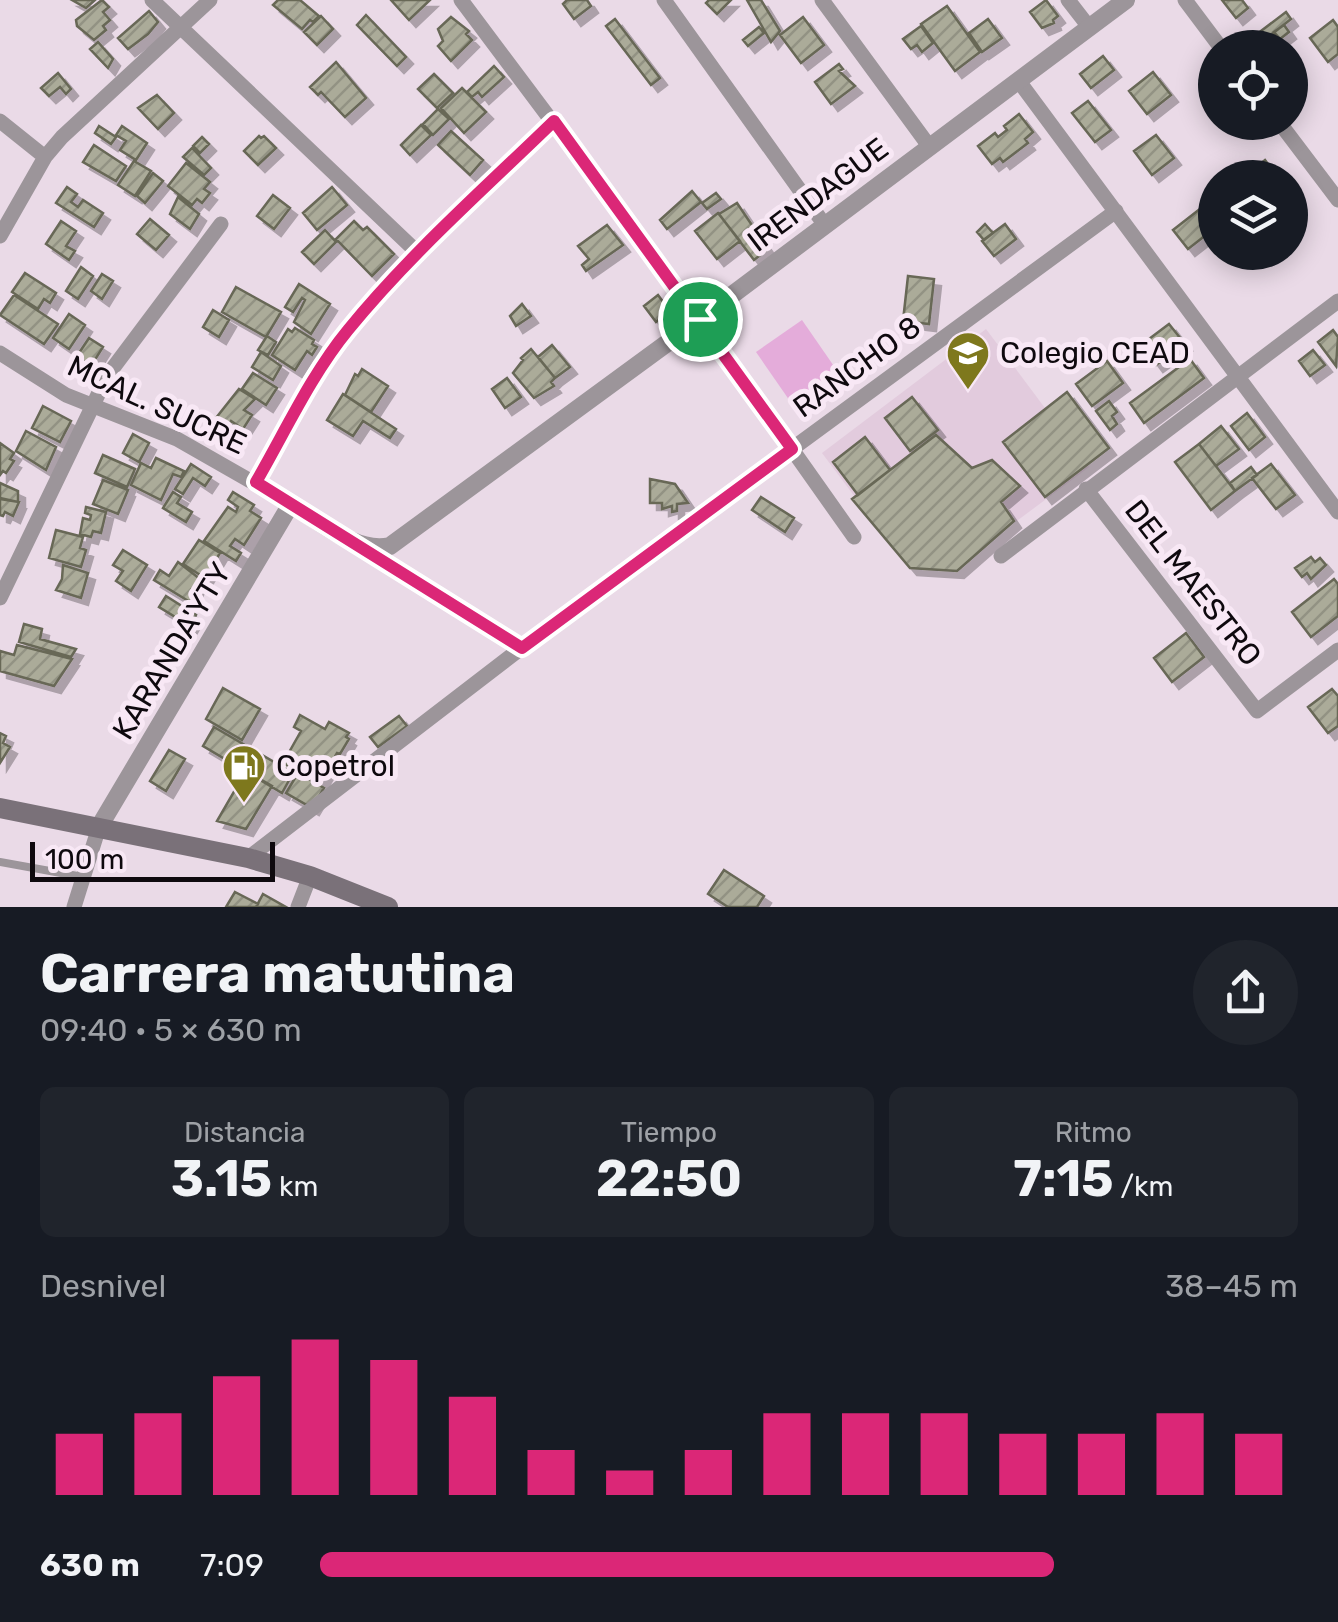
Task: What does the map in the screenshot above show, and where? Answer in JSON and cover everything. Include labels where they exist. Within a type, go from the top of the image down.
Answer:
[{"type":"main road","points":[[0,808],[248,858],[310,876],[388,907]]},
{"type":"street","points":[[152,0],[418,253]]},
{"type":"street","points":[[0,236],[45,158],[62,137],[210,0]]},
{"type":"street","points":[[664,0],[824,224]]},
{"type":"street","points":[[822,0],[929,146]]},
{"type":"street","points":[[1068,0],[1089,27]]},
{"type":"street","name":"IRENDAGUE","points":[[359,544],[390,546],[410,532],[1126,0]]},
{"type":"street","points":[[1185,0],[1208,30]]},
{"type":"street","points":[[466,2],[700,319],[854,537]]},
{"type":"street","points":[[1018,80],[1338,512]]},
{"type":"street","points":[[0,121],[45,158]]},
{"type":"street","points":[[256,482],[331,352],[418,253],[554,121]]},
{"type":"street","points":[[1293,140],[1338,200]]},
{"type":"street","name":"RANCHO 8","points":[[248,858],[522,648],[1116,212]]},
{"type":"street","points":[[0,598],[107,376],[221,224]]},
{"type":"street","points":[[1001,556],[1338,301]]},
{"type":"street","name":"MCAL. SUCRE","points":[[0,353],[50,386],[178,439],[291,504]]},
{"type":"street","name":"DEL MAESTRO","points":[[1086,489],[1257,711],[1338,650]]},
{"type":"street","points":[[291,504],[522,648]]},
{"type":"street","name":"KARANDA'YTY","points":[[99,826],[291,504]]},
{"type":"street","points":[[74,907],[99,826]]},
{"type":"street","points":[[298,907],[310,876]]},
{"type":"lane","points":[[0,862],[83,877]]},
{"type":"shaded area","points":[[802,320],[847,385],[801,417],[756,352]]},
{"type":"shaded area","name":"Colegio CEAD","points":[[986,329],[1089,467],[950,571],[897,553],[822,453]]},
{"type":"building","points":[[72,0],[95,0],[86,8]]},
{"type":"building","points":[[102,0],[109,7],[103,12],[110,20],[103,26],[106,30],[94,40],[77,26],[76,20]]},
{"type":"building","points":[[278,0],[300,0],[319,16],[302,29],[273,5]]},
{"type":"building","points":[[391,0],[430,0],[409,20]]},
{"type":"building","points":[[567,0],[587,0],[591,6],[574,19],[563,4]]},
{"type":"building","points":[[731,0],[717,14],[706,3]]},
{"type":"building","points":[[747,0],[761,0],[780,31],[771,42]]},
{"type":"building","points":[[1046,0],[1058,16],[1054,23],[1042,28],[1030,12]]},
{"type":"building","points":[[1222,0],[1242,0],[1248,8],[1236,18]]},
{"type":"building","points":[[947,6],[980,52],[955,71],[921,24]]},
{"type":"building","points":[[149,11],[158,22],[128,49],[118,38]]},
{"type":"building","points":[[1286,12],[1291,19],[1277,30],[1262,30]]},
{"type":"building","points":[[366,15],[406,57],[397,66],[357,25]]},
{"type":"building","points":[[321,16],[333,29],[317,45],[304,32]]},
{"type":"building","points":[[451,17],[469,31],[466,34],[472,40],[451,61],[438,46],[443,41],[438,29]]},
{"type":"building","points":[[803,17],[824,45],[801,63],[780,35]]},
{"type":"building","points":[[615,19],[660,78],[651,85],[606,26]]},
{"type":"building","points":[[988,19],[1002,38],[982,52],[969,33]]},
{"type":"building","points":[[1333,20],[1338,27],[1338,54],[1328,62],[1310,38]]},
{"type":"building","points":[[921,26],[933,43],[922,52],[917,45],[911,49],[903,39]]},
{"type":"building","points":[[759,27],[764,33],[748,46],[743,40]]},
{"type":"building","points":[[98,42],[113,59],[108,68],[90,49]]},
{"type":"building","points":[[1103,56],[1114,70],[1091,88],[1080,74]]},
{"type":"building","points":[[336,62],[366,98],[345,117],[321,92],[318,95],[310,87]]},
{"type":"building","points":[[839,64],[843,69],[839,71],[855,86],[831,104],[815,82]]},
{"type":"building","points":[[494,66],[504,77],[482,97],[478,92],[472,97],[467,92]]},
{"type":"building","points":[[1153,72],[1171,95],[1147,114],[1129,91]]},
{"type":"building","points":[[58,73],[71,89],[66,94],[60,87],[49,96],[41,88]]},
{"type":"building","points":[[434,74],[453,93],[437,108],[418,89]]},
{"type":"building","points":[[462,88],[486,112],[464,133],[441,108]]},
{"type":"building","points":[[157,95],[174,113],[158,129],[138,108]]},
{"type":"building","points":[[1088,101],[1111,130],[1095,142],[1072,113]]},
{"type":"building","points":[[438,109],[449,119],[433,135],[423,124]]},
{"type":"building","points":[[1019,114],[1033,132],[1025,139],[1028,143],[1003,162],[1000,158],[992,164],[978,146],[995,133],[998,137],[1007,130],[1004,126]]},
{"type":"building","points":[[421,125],[431,135],[410,155],[401,145]]},
{"type":"building","points":[[99,126],[116,137],[111,144],[95,133]]},
{"type":"building","points":[[122,126],[147,143],[136,160],[120,150],[126,141],[116,135]]},
{"type":"building","points":[[451,131],[483,160],[470,175],[438,145]]},
{"type":"building","points":[[1156,135],[1174,158],[1152,175],[1134,151]]},
{"type":"building","points":[[259,136],[276,148],[258,165],[244,151]]},
{"type":"building","points":[[202,137],[209,144],[200,153],[193,146]]},
{"type":"building","points":[[94,145],[126,166],[116,181],[83,162]]},
{"type":"building","points":[[192,148],[211,168],[204,175],[183,157]]},
{"type":"building","points":[[134,161],[151,171],[135,196],[118,185]]},
{"type":"building","points":[[186,163],[210,182],[204,189],[210,193],[202,203],[197,199],[192,205],[168,186]]},
{"type":"building","points":[[153,173],[163,181],[145,203],[137,196]]},
{"type":"building","points":[[67,187],[77,194],[71,202],[78,207],[83,200],[103,213],[94,227],[56,203]]},
{"type":"building","points":[[332,187],[347,205],[317,230],[303,213]]},
{"type":"building","points":[[692,191],[701,202],[667,229],[660,220]]},
{"type":"building","points":[[716,193],[721,199],[707,209],[702,203]]},
{"type":"building","points":[[273,195],[290,208],[274,229],[257,216]]},
{"type":"building","points":[[178,197],[199,214],[190,229],[170,214]]},
{"type":"building","points":[[737,203],[768,249],[754,260],[719,214]]},
{"type":"building","points":[[1198,210],[1198,241],[1188,249],[1173,230]]},
{"type":"building","points":[[718,213],[740,241],[717,259],[695,231]]},
{"type":"building","points":[[150,219],[169,235],[156,250],[137,234]]},
{"type":"building","points":[[61,221],[76,231],[66,246],[75,251],[69,260],[46,244]]},
{"type":"building","points":[[354,221],[363,230],[367,227],[394,254],[372,276],[336,239]]},
{"type":"building","points":[[985,224],[993,233],[984,240],[977,232]]},
{"type":"building","points":[[1005,224],[1016,239],[994,256],[982,241]]},
{"type":"building","points":[[607,225],[623,245],[586,271],[582,265],[589,259],[578,246]]},
{"type":"building","points":[[325,230],[336,242],[314,264],[302,252]]},
{"type":"building","points":[[81,267],[93,276],[78,299],[66,291]]},
{"type":"building","points":[[25,273],[56,293],[50,303],[44,299],[38,309],[12,292]]},
{"type":"building","points":[[102,274],[113,281],[102,299],[91,291]]},
{"type":"building","points":[[908,276],[934,279],[929,324],[903,321]]},
{"type":"building","points":[[299,284],[330,304],[311,334],[294,322],[305,300],[302,298],[293,312],[285,307]]},
{"type":"building","points":[[236,287],[281,312],[266,337],[222,312]]},
{"type":"building","points":[[14,295],[58,324],[44,344],[0,315]]},
{"type":"building","points":[[658,295],[670,311],[656,322],[644,306]]},
{"type":"building","points":[[522,304],[531,316],[516,326],[510,316]]},
{"type":"building","points":[[213,310],[229,320],[219,337],[203,327]]},
{"type":"building","points":[[69,314],[85,325],[69,349],[53,338]]},
{"type":"building","points":[[1169,324],[1185,344],[1156,365],[1141,345]]},
{"type":"building","points":[[295,328],[314,340],[312,344],[317,347],[312,355],[307,351],[295,370],[272,355],[288,329],[292,332]]},
{"type":"building","points":[[1333,330],[1338,337],[1336,366],[1318,342]]},
{"type":"building","points":[[267,336],[276,342],[268,355],[258,350]]},
{"type":"building","points":[[89,338],[103,347],[91,366],[77,356]]},
{"type":"building","points":[[552,345],[570,367],[555,378],[538,357]]},
{"type":"building","points":[[531,349],[555,378],[551,382],[554,386],[534,398],[513,373]]},
{"type":"building","points":[[1313,350],[1325,365],[1310,376],[1299,361]]},
{"type":"building","points":[[261,352],[281,366],[273,380],[252,367]]},
{"type":"building","points":[[1190,359],[1204,378],[1144,423],[1130,403]]},
{"type":"building","points":[[1107,361],[1123,383],[1092,406],[1076,384]]},
{"type":"building","points":[[362,369],[388,386],[371,412],[345,395],[355,374],[358,376]]},
{"type":"building","points":[[253,373],[277,388],[266,405],[242,389]]},
{"type":"building","points":[[507,378],[521,397],[505,408],[492,389]]},
{"type":"building","points":[[239,389],[255,399],[244,410],[252,415],[243,429],[231,421],[224,431],[212,423]]},
{"type":"building","points":[[1067,392],[1109,448],[1045,497],[1003,442]]},
{"type":"building","points":[[343,394],[396,429],[390,438],[363,421],[353,436],[327,420]]},
{"type":"building","points":[[912,397],[938,430],[910,451],[885,418]]},
{"type":"building","points":[[1109,401],[1117,412],[1112,416],[1117,424],[1110,430],[1096,411]]},
{"type":"building","points":[[43,406],[71,421],[60,442],[32,428]]},
{"type":"building","points":[[1247,413],[1265,437],[1249,450],[1231,426]]},
{"type":"building","points":[[1221,426],[1239,449],[1216,466],[1199,444]]},
{"type":"building","points":[[26,431],[56,447],[46,470],[16,451]]},
{"type":"building","points":[[133,434],[149,443],[139,462],[123,453]]},
{"type":"building","points":[[936,435],[972,468],[992,460],[1020,486],[1001,502],[1014,521],[957,571],[910,568],[852,499]]},
{"type":"building","points":[[865,437],[890,470],[858,495],[833,462]]},
{"type":"building","points":[[0,443],[14,453],[10,459],[14,461],[0,475]]},
{"type":"building","points":[[1199,444],[1235,491],[1211,510],[1175,462]]},
{"type":"building","points":[[103,455],[135,469],[127,487],[95,473]]},
{"type":"building","points":[[156,458],[184,471],[181,477],[173,474],[161,500],[131,485],[141,463],[151,468]]},
{"type":"building","points":[[191,464],[211,477],[205,486],[193,478],[183,494],[175,489]]},
{"type":"building","points":[[1271,464],[1295,495],[1276,509],[1252,478]]},
{"type":"building","points":[[1251,467],[1257,475],[1235,491],[1230,483]]},
{"type":"building","points":[[650,479],[675,484],[688,503],[677,504],[677,511],[672,512],[672,506],[662,509],[662,503],[650,503]]},
{"type":"building","points":[[103,480],[128,490],[118,514],[93,504]]},
{"type":"building","points":[[0,483],[18,491],[18,502],[0,498]]},
{"type":"building","points":[[173,492],[181,497],[177,503],[192,512],[186,522],[163,508]]},
{"type":"building","points":[[233,492],[254,505],[250,511],[261,518],[244,545],[235,539],[230,546],[241,553],[236,561],[204,541],[228,507],[236,512],[238,507],[228,500]]},
{"type":"building","points":[[761,497],[794,518],[785,532],[752,510]]},
{"type":"building","points":[[0,499],[19,502],[13,516],[5,512],[0,515]]},
{"type":"building","points":[[86,507],[106,512],[101,533],[93,531],[91,537],[80,534],[83,518],[90,520]]},
{"type":"building","points":[[56,530],[83,537],[80,548],[86,550],[81,567],[49,558]]},
{"type":"building","points":[[199,540],[220,553],[205,578],[183,564]]},
{"type":"building","points":[[123,550],[147,565],[131,591],[116,581],[123,571],[113,565]]},
{"type":"building","points":[[1311,557],[1315,562],[1320,558],[1326,565],[1311,579],[1307,573],[1302,577],[1295,568]]},
{"type":"building","points":[[178,562],[200,579],[190,602],[154,580],[160,570],[169,576]]},
{"type":"building","points":[[63,565],[88,573],[81,598],[56,590]]},
{"type":"building","points":[[1334,579],[1338,584],[1338,616],[1311,637],[1292,612]]},
{"type":"building","points":[[166,596],[196,615],[190,626],[159,607]]},
{"type":"building","points":[[24,624],[42,629],[40,639],[76,649],[71,657],[19,642]]},
{"type":"building","points":[[1186,633],[1204,657],[1172,682],[1154,658]]},
{"type":"building","points":[[17,645],[72,659],[54,686],[0,671],[0,651],[14,655]]},
{"type":"building","points":[[223,688],[260,709],[242,740],[206,719]]},
{"type":"building","points":[[1332,689],[1338,696],[1338,726],[1328,733],[1308,707]]},
{"type":"building","points":[[300,715],[325,729],[329,722],[349,733],[349,739],[319,784],[283,763],[301,731],[294,727]]},
{"type":"building","points":[[399,716],[407,726],[378,747],[370,737]]},
{"type":"building","points":[[214,727],[293,773],[282,793],[203,746]]},
{"type":"building","points":[[0,733],[6,736],[3,743],[10,747],[0,763]]},
{"type":"building","points":[[169,750],[185,759],[166,791],[150,781]]},
{"type":"building","name":"Copetrol","points":[[246,771],[272,786],[246,829],[217,821]]},
{"type":"building","points":[[298,773],[324,788],[312,808],[286,793]]},
{"type":"building","points":[[724,870],[764,896],[757,907],[728,907],[708,894]]},
{"type":"building","points":[[235,892],[258,904],[226,907]]},
{"type":"building","points":[[263,894],[286,907],[256,907]]},
{"type":"place","name":"Colegio CEAD","points":[[968,391]]},
{"type":"place","name":"Copetrol","points":[[244,804]]},
{"type":"route","points":[[554,121],[700,319],[792,449],[522,648],[256,482],[331,352],[349,329],[418,253],[554,121]]}]
